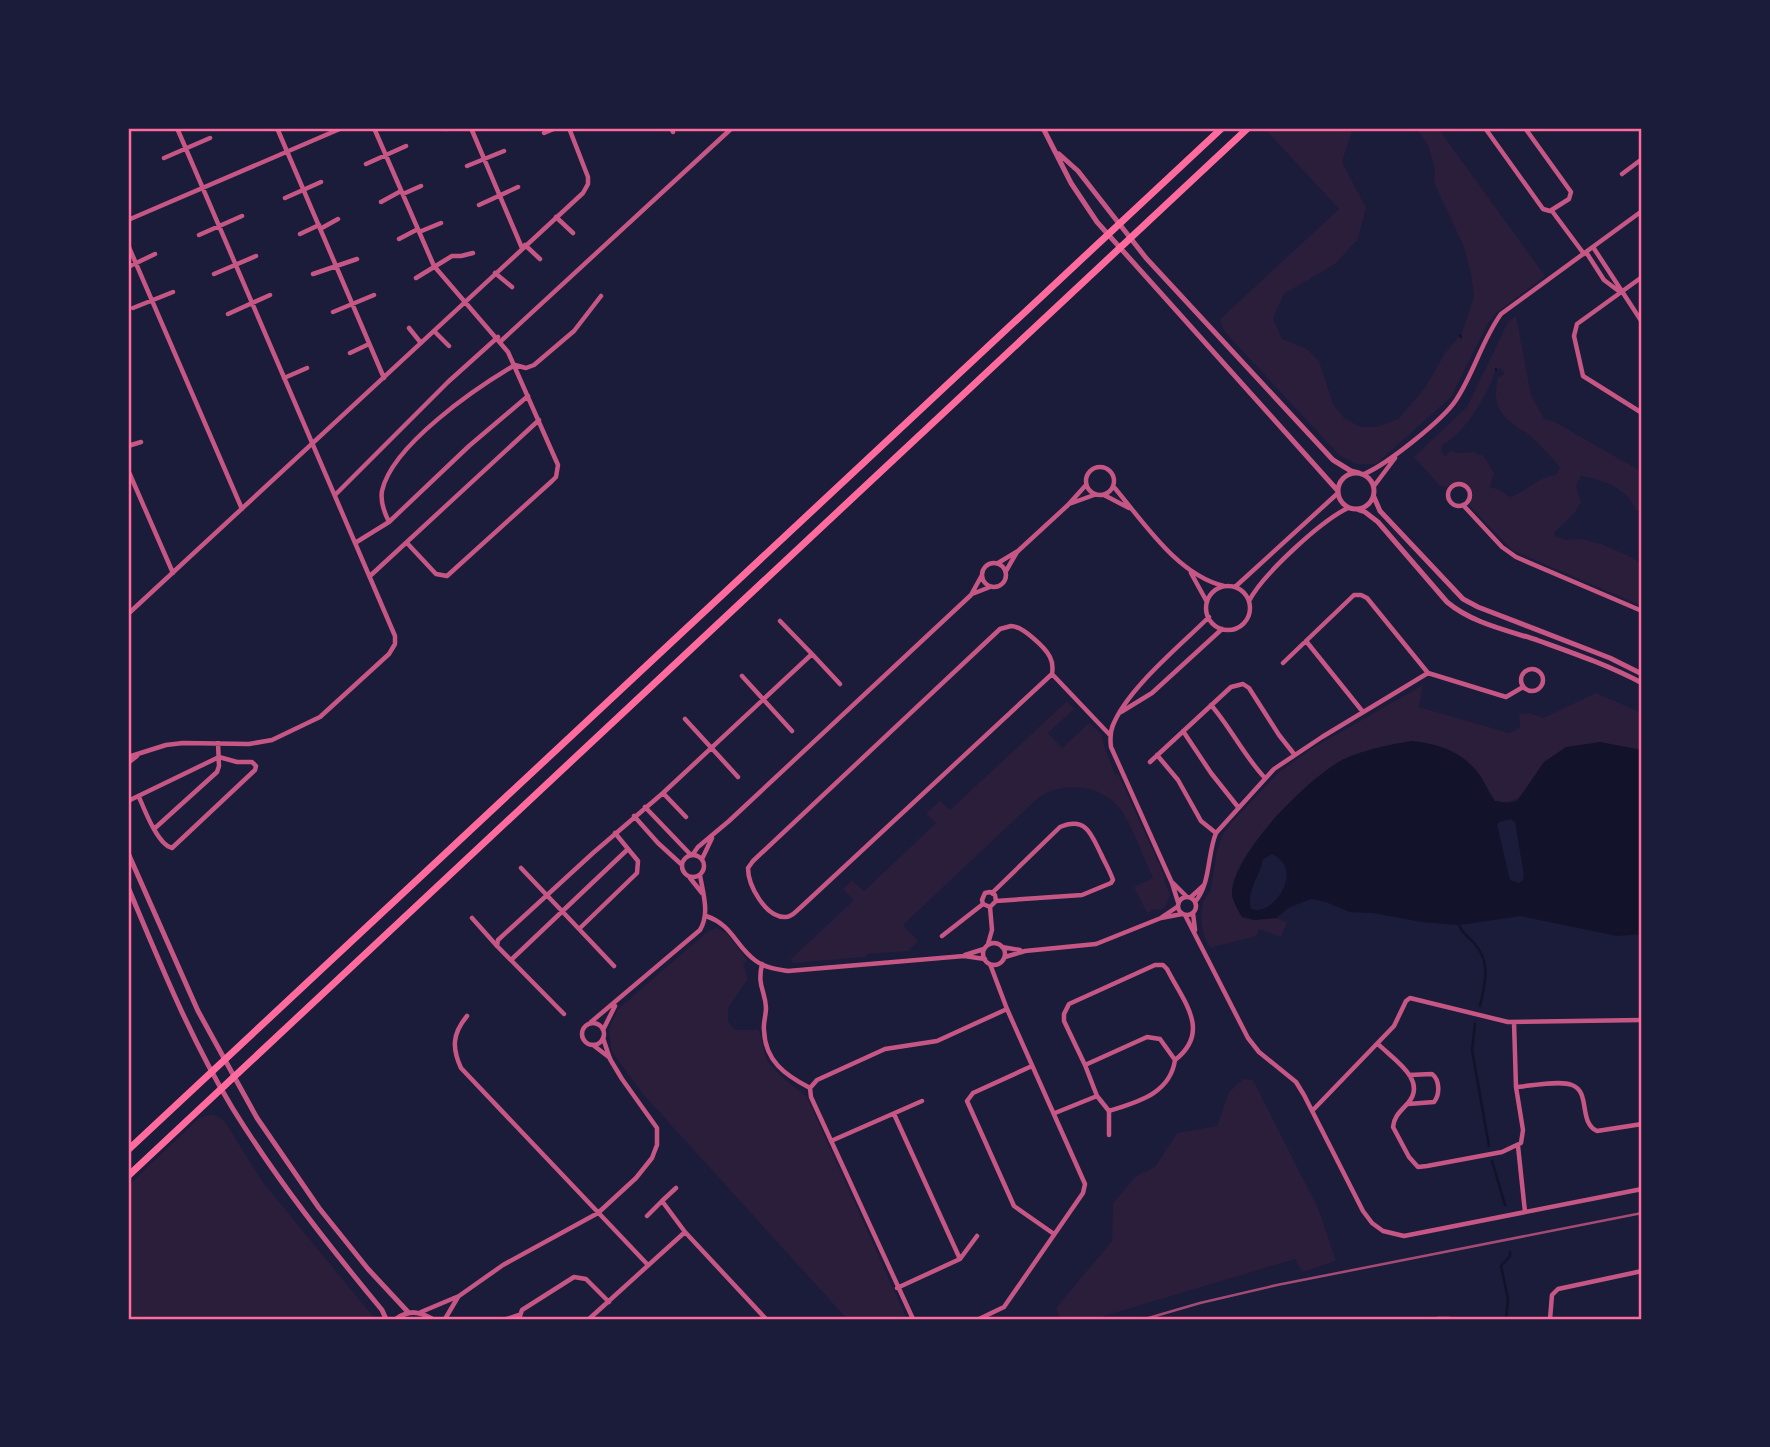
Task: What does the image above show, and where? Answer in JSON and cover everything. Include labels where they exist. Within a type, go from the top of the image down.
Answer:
[{"type":"highway","points":[[128,1150],[1222,128]]},
{"type":"highway","points":[[128,1176],[1248,128]]},
{"type":"street","points":[[128,757],[166,745],[183,743],[260,743],[312,723],[389,654],[395,644],[395,636],[370,576],[177,128]]},
{"type":"street","points":[[277,128],[384,378]]},
{"type":"street","points":[[128,220],[342,128]]},
{"type":"street","points":[[374,128],[434,266],[500,339],[515,365],[555,455],[558,471],[552,481],[447,576],[436,574],[407,543]]},
{"type":"street","points":[[471,128],[524,247],[540,259]]},
{"type":"street","points":[[544,133],[556,128]]},
{"type":"street","points":[[128,614],[586,189],[589,181],[569,128]]},
{"type":"street","points":[[335,495],[448,382],[500,339],[732,128]]},
{"type":"street","points":[[1043,128],[1071,183],[1107,234],[1338,492],[1341,502],[1348,508],[1365,512],[1378,522],[1447,602],[1465,615],[1607,665],[1642,683]]},
{"type":"street","points":[[1485,128],[1544,209],[1552,211],[1569,199],[1571,192],[1525,128]]},
{"type":"street","points":[[164,158],[210,138]]},
{"type":"street","points":[[366,164],[406,146]]},
{"type":"street","points":[[467,166],[505,150]]},
{"type":"street","points":[[1056,152],[1078,171],[1130,239],[1333,460],[1350,471],[1361,474],[1374,486]]},
{"type":"street","points":[[1622,174],[1642,159]]},
{"type":"street","points":[[285,198],[321,182]]},
{"type":"street","points":[[381,202],[421,186]]},
{"type":"street","points":[[479,205],[518,187]]},
{"type":"street","points":[[1552,211],[1604,280],[1621,292]]},
{"type":"street","points":[[1235,587],[1338,492],[1343,478],[1382,466],[1455,401],[1493,326],[1502,314],[1642,211]]},
{"type":"street","points":[[200,235],[242,216]]},
{"type":"street","points":[[556,217],[573,233]]},
{"type":"street","points":[[300,234],[338,219]]},
{"type":"street","points":[[399,239],[441,223]]},
{"type":"street","points":[[128,245],[242,509]]},
{"type":"street","points":[[1593,247],[1642,323]]},
{"type":"street","points":[[416,278],[455,255],[473,253]]},
{"type":"street","points":[[128,267],[155,254]]},
{"type":"street","points":[[214,274],[256,256]]},
{"type":"street","points":[[313,274],[357,259]]},
{"type":"street","points":[[495,274],[512,287]]},
{"type":"street","points":[[1642,277],[1577,324],[1574,336],[1583,376],[1642,413]]},
{"type":"street","points":[[132,308],[173,292]]},
{"type":"street","points":[[228,314],[270,295]]},
{"type":"street","points":[[333,312],[374,295]]},
{"type":"street","points":[[389,522],[382,506],[382,492],[393,467],[403,454],[430,427],[484,383],[515,365],[526,368],[534,365],[574,331],[601,296]]},
{"type":"street","points":[[409,328],[421,343]]},
{"type":"street","points":[[435,331],[449,346]]},
{"type":"street","points":[[350,352],[369,344]]},
{"type":"street","points":[[284,377],[307,368]]},
{"type":"street","points":[[355,543],[389,522],[469,446],[528,396]]},
{"type":"street","points":[[370,576],[539,420]]},
{"type":"street","points":[[128,446],[141,442]]},
{"type":"street","points":[[1407,445],[1374,486],[1374,497],[1380,511],[1463,599],[1642,674]]},
{"type":"street","points":[[703,893],[682,870],[684,858],[692,855],[714,835],[971,595],[987,565],[998,563],[1018,551],[1068,505],[1086,485],[1089,471],[1102,467],[1113,476],[1113,485],[1130,509],[1191,572],[1207,602],[1209,617],[1215,626],[1229,630],[1242,624],[1250,612],[1249,601],[1244,592],[1235,587],[1213,583],[1191,572]]},
{"type":"street","points":[[128,470],[173,573]]},
{"type":"street","points":[[1460,484],[1468,489],[1469,498],[1463,505],[1456,506],[1450,501],[1448,493],[1452,486],[1460,484]]},
{"type":"street","points":[[1086,485],[1095,495]]},
{"type":"street","points":[[1104,495],[1113,485]]},
{"type":"street","points":[[1068,505],[1095,495],[1104,495],[1130,509]]},
{"type":"street","points":[[1359,510],[1367,507],[1374,497]]},
{"type":"street","points":[[1463,505],[1502,547],[1516,557],[1642,611]]},
{"type":"street","points":[[1249,601],[1260,583],[1293,552],[1327,521],[1348,508]]},
{"type":"street","points":[[971,595],[1003,584],[1006,571],[1018,551]]},
{"type":"street","points":[[998,563],[1006,571]]},
{"type":"street","points":[[982,575],[984,582],[991,587]]},
{"type":"street","points":[[1207,602],[1212,593],[1224,586]]},
{"type":"street","points":[[1283,663],[1354,595],[1361,595],[1365,596],[1428,673],[1506,697],[1523,687]]},
{"type":"street","points":[[1209,617],[1130,695],[1113,723],[1111,747],[1172,883],[1178,904],[1248,1038],[1259,1052],[1296,1082],[1313,1110],[1363,1211],[1372,1223],[1383,1231],[1404,1236],[1642,1189]]},
{"type":"street","points":[[780,621],[840,684]]},
{"type":"street","points":[[1020,626],[1049,655],[1053,666],[1052,674],[791,916],[783,917],[768,909],[750,885],[748,869],[753,860],[1000,629],[1020,626]]},
{"type":"street","points":[[1120,713],[1152,693],[1222,629]]},
{"type":"street","points":[[1306,640],[1363,712]]},
{"type":"street","points":[[497,946],[498,940],[634,816],[663,793],[812,654]]},
{"type":"street","points":[[1526,670],[1540,672],[1543,678],[1539,688],[1529,691],[1523,687],[1521,676],[1526,670]]},
{"type":"street","points":[[1161,918],[1178,904],[1190,899],[1204,885],[1216,833],[1265,778],[1294,754],[1428,673]]},
{"type":"street","points":[[1052,674],[1110,734]]},
{"type":"street","points":[[742,676],[792,731]]},
{"type":"street","points":[[1150,762],[1231,687],[1243,684],[1249,688],[1294,754]]},
{"type":"street","points":[[1212,705],[1252,764],[1265,778]]},
{"type":"street","points":[[685,719],[738,777]]},
{"type":"street","points":[[1183,731],[1238,807]]},
{"type":"street","points":[[154,829],[217,772],[218,743]]},
{"type":"street","points":[[128,763],[141,754]]},
{"type":"street","points":[[1157,755],[1178,780],[1201,821],[1216,833]]},
{"type":"street","points":[[128,801],[219,757],[237,762],[252,762],[256,768],[172,848],[166,846],[154,829],[139,797]]},
{"type":"street","points":[[663,793],[686,817]]},
{"type":"street","points":[[645,807],[692,855],[702,859]]},
{"type":"street","points":[[634,816],[681,864]]},
{"type":"street","points":[[942,936],[983,904],[984,895],[992,893],[1060,827],[1076,823],[1089,830],[1112,878],[1111,883],[1090,893],[996,901],[990,907],[992,930],[1005,957]]},
{"type":"street","points":[[579,929],[637,873],[638,861],[615,833]]},
{"type":"street","points":[[688,877],[700,874],[704,867],[702,859],[714,835]]},
{"type":"street","points":[[510,960],[628,849]]},
{"type":"street","points":[[128,853],[182,977],[223,1059],[257,1118],[319,1208],[368,1269],[408,1312]]},
{"type":"street","points":[[521,868],[614,966]]},
{"type":"street","points":[[610,1059],[583,1040],[583,1029],[617,1003],[702,927],[706,916],[700,874]]},
{"type":"street","points":[[1172,883],[1196,908],[1193,913],[1196,935]]},
{"type":"street","points":[[128,887],[167,983],[222,1087],[259,1148],[306,1216],[382,1310],[386,1319]]},
{"type":"street","points":[[992,893],[996,901]]},
{"type":"street","points":[[983,904],[990,907]]},
{"type":"street","points":[[998,982],[1001,963],[1005,957],[1024,951],[1096,944],[1161,918],[1193,913]]},
{"type":"street","points":[[706,916],[716,919],[729,929],[744,950],[762,964],[788,971],[964,956],[985,959],[990,964],[1007,1009],[1085,1181],[1083,1193],[1004,1307],[979,1319]]},
{"type":"street","points":[[472,918],[564,1014]]},
{"type":"street","points":[[985,959],[992,930]]},
{"type":"street","points":[[964,956],[986,947],[1000,945],[1024,951]]},
{"type":"street","points":[[990,964],[1001,963]]},
{"type":"street","points":[[762,964],[759,981],[766,1007],[764,1032],[769,1055],[786,1075],[810,1088]]},
{"type":"street","points":[[1109,1111],[1158,1091],[1170,1074],[1175,1060],[1188,1048],[1193,1038],[1194,1023],[1167,969],[1159,964],[1069,1004],[1065,1009],[1065,1021],[1097,1096],[1109,1111],[1109,1135]]},
{"type":"street","points":[[1313,1110],[1394,1026],[1410,998],[1514,1022],[1642,1020]]},
{"type":"street","points":[[396,1319],[408,1312],[421,1312],[458,1296],[503,1265],[598,1213],[636,1178],[652,1158],[657,1145],[657,1129],[610,1059],[603,1038],[603,1030],[617,1003]]},
{"type":"street","points":[[913,1319],[811,1097],[810,1088],[817,1080],[885,1049],[936,1041],[1007,1009]]},
{"type":"street","points":[[467,1016],[454,1037],[454,1048],[461,1068],[648,1265]]},
{"type":"street","points":[[1514,1022],[1516,1087],[1523,1130],[1518,1146],[1525,1212]]},
{"type":"street","points":[[591,1023],[596,1023],[603,1030]]},
{"type":"street","points":[[1085,1065],[1147,1037],[1160,1039],[1175,1060]]},
{"type":"street","points":[[593,1045],[603,1038]]},
{"type":"street","points":[[1378,1044],[1413,1080],[1413,1097],[1398,1114],[1394,1127],[1409,1157],[1418,1167],[1502,1152],[1518,1146]]},
{"type":"street","points":[[1032,1066],[973,1093],[967,1101],[1014,1206],[1054,1234]]},
{"type":"street","points":[[1407,1105],[1434,1102],[1438,1097],[1437,1080],[1432,1074],[1409,1075]]},
{"type":"street","points":[[1516,1087],[1564,1083],[1575,1086],[1582,1095],[1587,1123],[1597,1131],[1642,1124]]},
{"type":"street","points":[[1055,1113],[1097,1096]]},
{"type":"street","points":[[831,1141],[922,1101]]},
{"type":"street","points":[[894,1114],[960,1259]]},
{"type":"street","points":[[647,1216],[676,1188]]},
{"type":"street","points":[[662,1201],[685,1232],[766,1319]]},
{"type":"street","points":[[589,1319],[685,1232]]},
{"type":"street","points":[[897,1287],[960,1259],[977,1236]]},
{"type":"street","points":[[1550,1319],[1552,1295],[1558,1289],[1642,1271]]},
{"type":"street","points":[[507,1319],[519,1317],[522,1310],[574,1277],[586,1279],[608,1302]]},
{"type":"street","points":[[445,1319],[458,1296]]},
{"type":"street","points":[[421,1312],[432,1319]]},
{"type":"street","points":[[1438,1319],[1449,1319]]},
{"type":"shaded area","points":[[1264,128],[1353,128],[1342,162],[1366,208],[1358,239],[1335,264],[1284,294],[1273,318],[1282,339],[1307,349],[1319,361],[1333,404],[1344,418],[1361,427],[1376,427],[1398,419],[1425,388],[1445,353],[1462,333],[1474,297],[1464,247],[1434,183],[1435,169],[1428,145],[1416,128],[1438,128],[1545,276],[1495,314],[1451,397],[1376,464],[1356,464],[1339,455],[1224,331],[1220,319],[1339,209]]},
{"type":"shaded area","points":[[1516,316],[1531,395],[1544,419],[1555,422],[1642,472],[1642,512],[1636,510],[1627,496],[1614,486],[1581,476],[1576,486],[1581,502],[1576,511],[1554,533],[1565,540],[1582,539],[1601,544],[1642,564],[1642,606],[1512,550],[1469,505],[1473,494],[1468,485],[1458,482],[1446,487],[1440,486],[1414,457],[1467,407],[1508,322]],"holes":[[[1500,368],[1505,373],[1498,378],[1496,388],[1500,411],[1510,422],[1528,434],[1560,467],[1556,475],[1542,479],[1510,497],[1490,487],[1494,473],[1483,455],[1451,451],[1445,456],[1441,452],[1442,445],[1458,433],[1473,414],[1495,372]]]},
{"type":"shaded area","points":[[1423,685],[1419,707],[1509,733],[1520,728],[1519,714],[1529,713],[1543,718],[1596,693],[1642,713],[1642,750],[1633,748],[1544,762],[1525,792],[1512,801],[1505,802],[1495,801],[1481,777],[1412,741],[1389,745],[1342,760],[1311,783],[1273,819],[1235,900],[1239,912],[1254,920],[1276,918],[1287,922],[1281,937],[1259,929],[1256,936],[1210,948],[1203,933],[1203,902],[1211,889],[1217,850],[1231,823],[1277,774],[1311,749]]},
{"type":"shaded area","points":[[1067,701],[1074,709],[1048,733],[1062,748],[1089,723],[1102,735],[1115,774],[1118,774],[1166,879],[1164,880],[1170,895],[1166,906],[1147,913],[1134,887],[1153,878],[1123,813],[1106,796],[1084,788],[1072,787],[1039,797],[903,925],[918,941],[908,951],[794,963],[790,960],[854,900],[843,889],[852,880],[864,891],[936,823],[926,813],[940,801],[950,810]]},
{"type":"shaded area","points":[[1412,741],[1432,744],[1459,755],[1474,768],[1495,801],[1508,803],[1517,801],[1544,762],[1566,747],[1600,742],[1642,750],[1642,934],[1617,936],[1521,916],[1459,925],[1422,922],[1373,913],[1350,912],[1311,899],[1290,907],[1276,918],[1254,920],[1242,917],[1232,896],[1236,876],[1259,838],[1294,798],[1312,781],[1344,759],[1369,750]],"holes":[[[1511,819],[1515,822],[1524,875],[1519,883],[1510,880],[1497,825]],[[1272,854],[1282,862],[1286,881],[1276,900],[1268,907],[1251,909],[1250,896],[1263,859]]]},
{"type":"shaded area","points":[[716,928],[727,933],[747,960],[743,964],[748,979],[728,1008],[728,1022],[736,1030],[759,1030],[767,1061],[807,1097],[907,1319],[847,1319],[643,1094],[612,1052],[609,1030],[617,1010],[707,932]]},
{"type":"shaded area","points":[[1243,1079],[1253,1080],[1318,1208],[1336,1261],[1302,1272],[1295,1259],[1094,1319],[1060,1319],[1056,1308],[1112,1241],[1113,1203],[1136,1176],[1155,1167],[1177,1133],[1217,1126],[1229,1092]]},
{"type":"shaded area","points":[[212,1114],[224,1120],[262,1181],[375,1319],[128,1319],[128,1186],[199,1118]]},
{"type":"waterway","points":[[1459,925],[1483,957],[1485,980],[1480,1006]]},
{"type":"waterway","points":[[1475,1024],[1472,1050],[1489,1146]]},
{"type":"waterway","points":[[1492,1161],[1505,1205]]},
{"type":"waterway","points":[[1506,1319],[1508,1299],[1501,1266],[1510,1256],[1510,1252]]},
{"type":"railway","points":[[1145,1319],[1277,1285],[1642,1213]]}]
